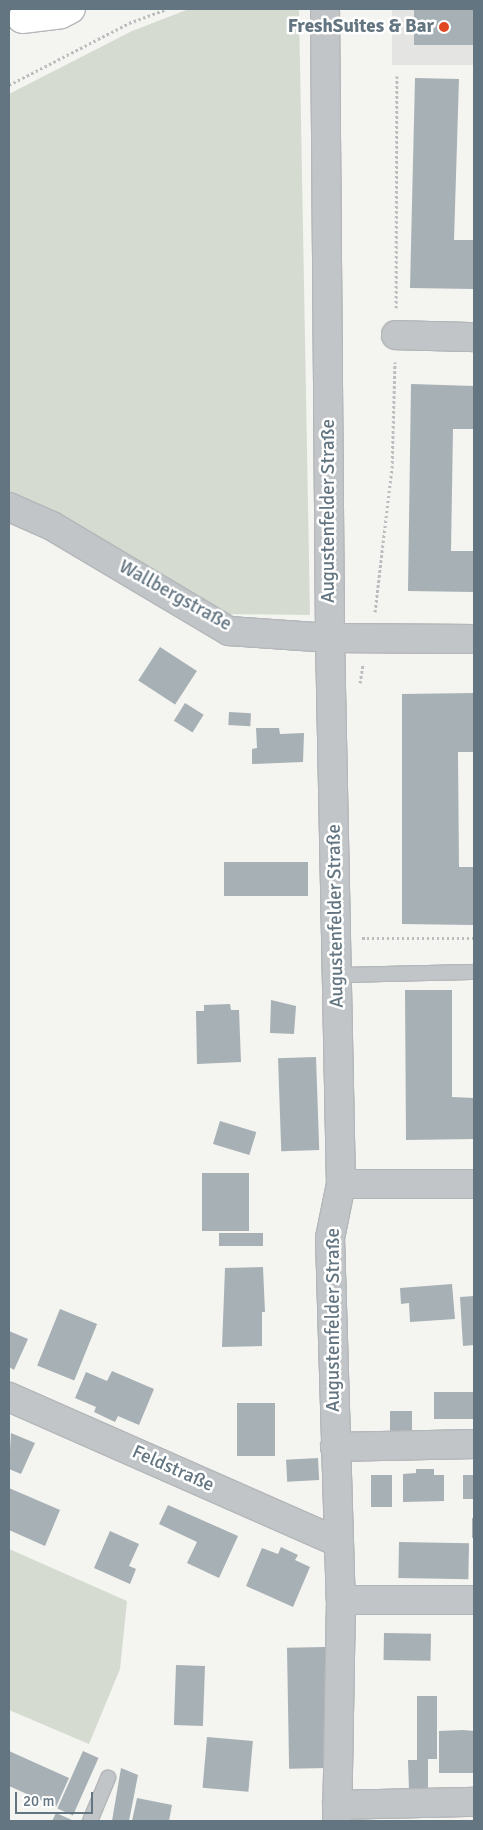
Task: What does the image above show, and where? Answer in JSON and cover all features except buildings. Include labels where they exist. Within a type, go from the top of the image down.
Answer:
[{"type":"highway","points":[[30,9],[22,19],[61,14],[71,9]]},
{"type":"street","name":"Augustenfelder Straße","points":[[325,21],[330,638],[341,1184],[330,1238],[341,1600],[337,1813]]},
{"type":"street","points":[[396,335],[474,337]]},
{"type":"street","name":"Wallbergstraße","points":[[9,507],[52,526],[229,630],[330,638],[474,640]]},
{"type":"street","points":[[341,1184],[474,1184]]},
{"type":"street","name":"Feldstraße","points":[[9,1397],[338,1542]]},
{"type":"street","points":[[335,1447],[474,1444]]},
{"type":"street","points":[[341,1600],[474,1600]]},
{"type":"street","points":[[337,1813],[474,1802]]},
{"type":"lane","points":[[338,975],[474,972]]},
{"type":"lane","points":[[90,1821],[108,1778]]},
{"type":"path","points":[[9,85],[129,22],[167,9]]},
{"type":"path","points":[[360,938],[474,938]]},
{"type":"shaded area","points":[[189,9],[299,9],[310,615],[221,614],[58,514],[9,494],[9,94],[132,31]]},
{"type":"shaded area","points":[[392,9],[474,9],[474,65],[392,65]]},
{"type":"shaded area","points":[[9,1549],[127,1601],[120,1669],[89,1744],[9,1710]]},
{"type":"place","name":"FreshSuites & Bar","points":[[444,27]]}]
